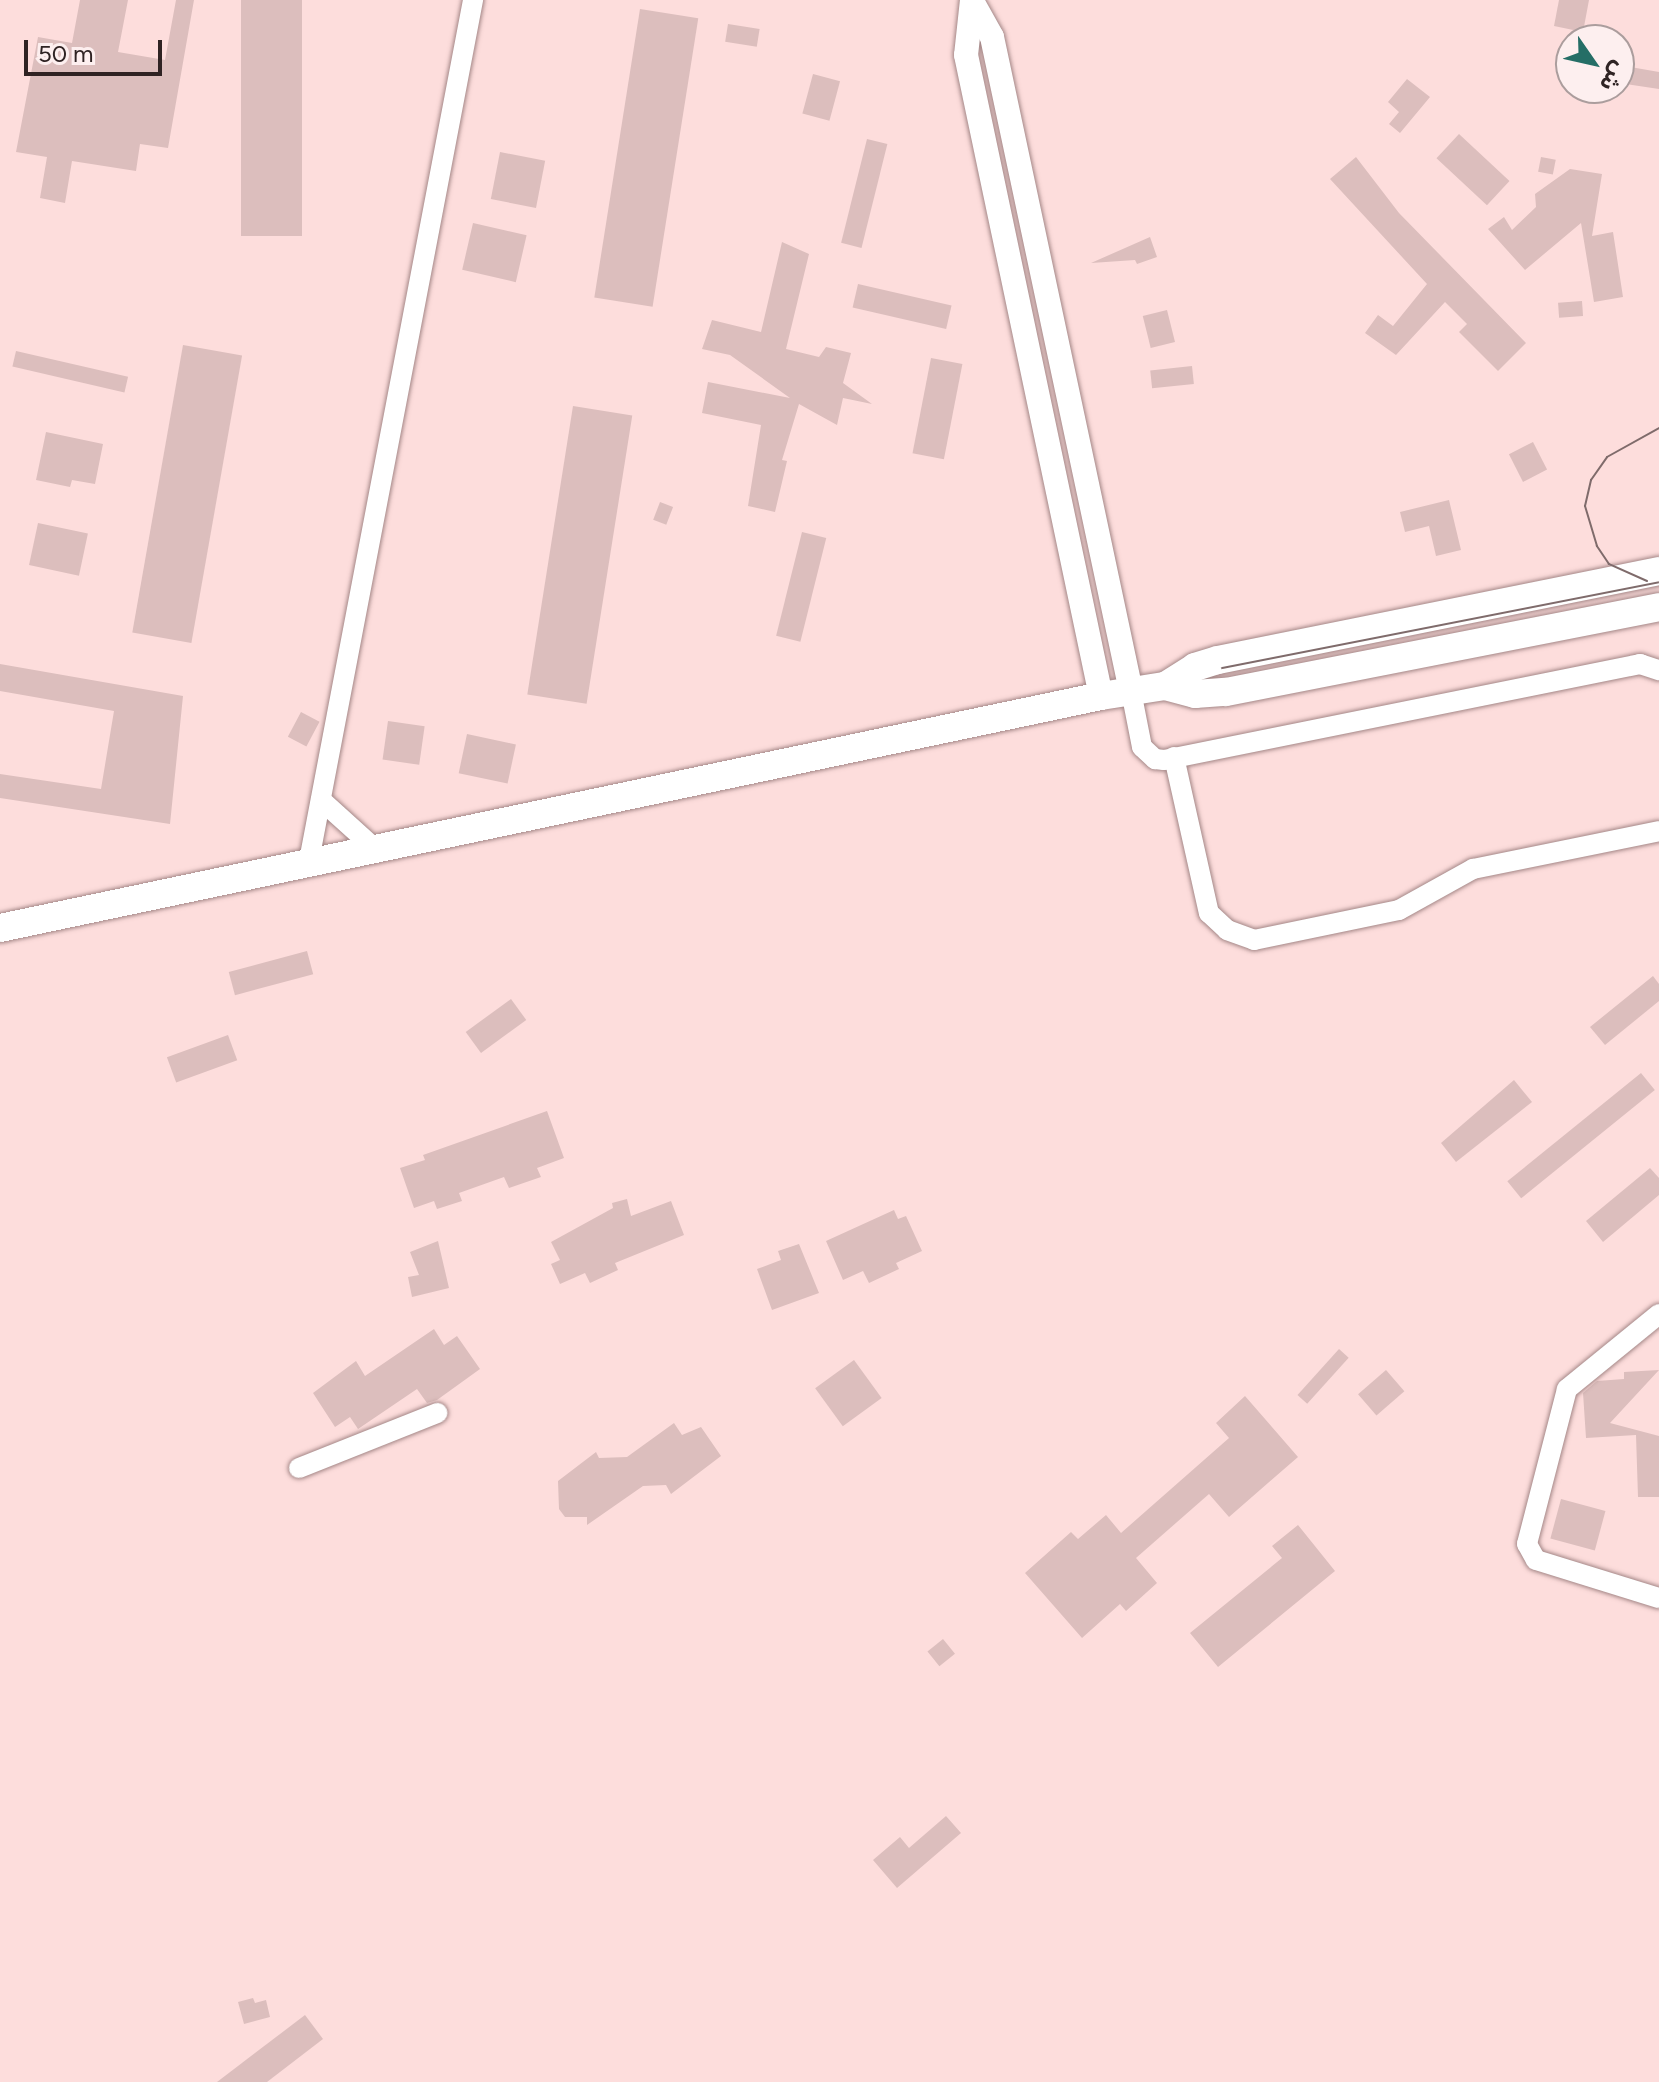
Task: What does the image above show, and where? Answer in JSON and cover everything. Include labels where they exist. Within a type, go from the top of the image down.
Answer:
[{"type":"main road","points":[[0,928],[308,866],[373,847],[1101,696],[1165,686],[1218,660],[1659,571]]},
{"type":"main road","points":[[1165,686],[1195,694],[1226,692],[1659,607]]},
{"type":"street","points":[[308,866],[473,0]]},
{"type":"street","points":[[972,0],[992,37],[1147,754],[1174,757],[1640,664],[1659,670]]},
{"type":"street","points":[[972,0],[966,55],[1101,696]]},
{"type":"street","points":[[1174,757],[1209,913],[1227,930],[1254,940],[1399,910],[1473,869],[1659,831]]},
{"type":"street","points":[[321,800],[373,847]]},
{"type":"street","points":[[1659,1314],[1567,1389],[1527,1544],[1536,1560],[1659,1598]]},
{"type":"street","points":[[299,1468],[437,1413]]},
{"type":"building","points":[[80,0],[128,0],[118,52],[165,60],[176,0],[194,0],[168,148],[140,144],[136,171],[72,161],[65,203],[40,198],[47,157],[16,152],[38,37],[72,43]]},
{"type":"building","points":[[241,0],[302,0],[302,236],[241,236]]},
{"type":"building","points":[[1559,0],[1589,0],[1584,24],[1554,26]]},
{"type":"building","points":[[640,9],[698,18],[653,307],[594,297]]},
{"type":"building","points":[[728,24],[760,29],[757,47],[725,42]]},
{"type":"building","points":[[1635,68],[1659,72],[1659,89],[1635,85]]},
{"type":"building","points":[[813,74],[840,81],[829,121],[802,114]]},
{"type":"building","points":[[1407,79],[1430,97],[1400,133],[1389,124],[1399,112],[1388,102]]},
{"type":"building","points":[[1459,134],[1509,181],[1487,205],[1436,158]]},
{"type":"building","points":[[867,139],[887,144],[861,248],[841,243]]},
{"type":"building","points":[[500,152],[545,161],[536,208],[491,199]]},
{"type":"building","points":[[1356,157],[1399,213],[1526,343],[1498,371],[1459,332],[1467,324],[1445,302],[1396,355],[1365,333],[1378,315],[1393,326],[1427,284],[1330,179]]},
{"type":"building","points":[[1541,157],[1556,160],[1553,175],[1538,172]]},
{"type":"building","points":[[1570,169],[1602,174],[1592,236],[1613,232],[1623,297],[1594,302],[1581,223],[1525,270],[1488,229],[1504,217],[1512,230],[1536,207],[1535,194]]},
{"type":"building","points":[[473,223],[527,235],[516,282],[462,270]]},
{"type":"building","points":[[1150,237],[1157,257],[1137,264],[1135,260],[1091,263]]},
{"type":"building","points":[[782,242],[809,254],[786,349],[819,357],[826,347],[851,353],[843,383],[872,404],[843,398],[837,425],[799,404],[782,460],[787,461],[775,512],[748,506],[761,425],[702,413],[708,382],[790,398],[730,355],[702,349],[712,320],[761,332]]},
{"type":"building","points":[[858,284],[952,306],[946,329],[853,307]]},
{"type":"building","points":[[1582,301],[1583,316],[1559,318],[1558,303]]},
{"type":"building","points":[[1167,310],[1175,342],[1151,348],[1143,316]]},
{"type":"building","points":[[183,345],[242,355],[191,643],[132,633]]},
{"type":"building","points":[[16,351],[128,377],[124,392],[12,367]]},
{"type":"building","points":[[931,358],[962,364],[944,459],[912,453]]},
{"type":"building","points":[[1192,366],[1194,384],[1152,388],[1150,370]]},
{"type":"building","points":[[573,406],[632,415],[587,704],[527,694]]},
{"type":"building","points":[[46,432],[103,444],[95,484],[72,480],[70,487],[36,480]]},
{"type":"building","points":[[1533,442],[1547,470],[1523,482],[1509,454]]},
{"type":"building","points":[[1449,500],[1461,550],[1436,556],[1429,526],[1405,532],[1400,512]]},
{"type":"building","points":[[660,502],[673,507],[666,525],[653,520]]},
{"type":"building","points":[[38,523],[88,534],[79,576],[29,565]]},
{"type":"building","points":[[802,532],[826,538],[800,642],[776,636]]},
{"type":"building","points":[[0,664],[183,696],[170,824],[0,798],[0,774],[101,789],[114,711],[0,691]]},
{"type":"building","points":[[301,712],[320,722],[306,747],[288,737]]},
{"type":"building","points":[[388,721],[425,726],[419,765],[383,760]]},
{"type":"building","points":[[467,734],[516,744],[508,784],[459,773]]},
{"type":"building","points":[[307,951],[313,974],[235,995],[229,972]]},
{"type":"building","points":[[1653,976],[1659,984],[1659,1001],[1605,1045],[1590,1027]]},
{"type":"building","points":[[511,999],[526,1020],[481,1053],[466,1032]]},
{"type":"building","points":[[228,1035],[237,1060],[176,1083],[167,1057]]},
{"type":"building","points":[[1641,1073],[1655,1090],[1521,1198],[1507,1181]]},
{"type":"building","points":[[1514,1080],[1532,1102],[1456,1162],[1441,1143]]},
{"type":"building","points":[[547,1111],[564,1158],[537,1168],[541,1177],[509,1188],[504,1177],[459,1193],[462,1201],[437,1209],[434,1201],[414,1208],[400,1168],[425,1160],[423,1155]]},
{"type":"building","points":[[1650,1168],[1659,1178],[1659,1195],[1603,1242],[1586,1221]]},
{"type":"building","points":[[627,1199],[631,1216],[671,1201],[684,1235],[615,1263],[618,1270],[590,1283],[585,1273],[560,1284],[551,1264],[560,1260],[551,1242],[613,1208],[612,1203]]},
{"type":"building","points":[[894,1210],[898,1219],[906,1216],[922,1251],[896,1263],[899,1269],[869,1283],[863,1271],[843,1280],[826,1241]]},
{"type":"building","points":[[438,1241],[449,1288],[412,1297],[408,1277],[419,1275],[410,1252]]},
{"type":"building","points":[[799,1244],[819,1293],[772,1310],[757,1269],[781,1260],[778,1251]]},
{"type":"building","points":[[434,1329],[444,1345],[457,1336],[480,1369],[437,1400],[427,1403],[417,1389],[358,1429],[350,1417],[335,1427],[313,1393],[356,1361],[365,1376]]},
{"type":"building","points":[[1339,1349],[1349,1358],[1307,1404],[1298,1395]]},
{"type":"building","points":[[854,1360],[882,1398],[843,1426],[815,1388]]},
{"type":"building","points":[[1386,1370],[1404,1391],[1376,1415],[1358,1394]]},
{"type":"building","points":[[1659,1370],[1610,1423],[1659,1436],[1659,1497],[1638,1497],[1636,1435],[1586,1438],[1583,1393],[1597,1381],[1624,1379],[1624,1372]]},
{"type":"building","points":[[1245,1396],[1298,1457],[1229,1517],[1209,1494],[1136,1558],[1157,1583],[1126,1611],[1120,1604],[1082,1638],[1025,1573],[1071,1532],[1078,1539],[1106,1515],[1121,1533],[1229,1438],[1216,1423]]},
{"type":"building","points":[[674,1423],[682,1435],[701,1427],[721,1456],[671,1494],[666,1485],[643,1486],[587,1525],[587,1517],[565,1517],[559,1509],[558,1481],[596,1452],[599,1458],[627,1457]]},
{"type":"building","points":[[1561,1499],[1605,1511],[1595,1551],[1550,1539]]},
{"type":"building","points":[[1298,1525],[1335,1571],[1218,1667],[1190,1633],[1282,1558],[1272,1546]]},
{"type":"building","points":[[943,1639],[955,1654],[939,1666],[927,1652]]},
{"type":"building","points":[[946,1816],[961,1833],[897,1888],[873,1860],[900,1837],[909,1848]]},
{"type":"building","points":[[253,1998],[255,2003],[266,2000],[270,2017],[244,2024],[238,2002]]},
{"type":"building","points":[[305,2015],[323,2039],[267,2082],[217,2082]]},
{"type":"tram line","points":[[1647,581],[1609,564],[1597,546],[1585,506],[1591,480],[1607,457],[1659,428]]},
{"type":"tram line","points":[[1222,668],[1659,582]]}]
